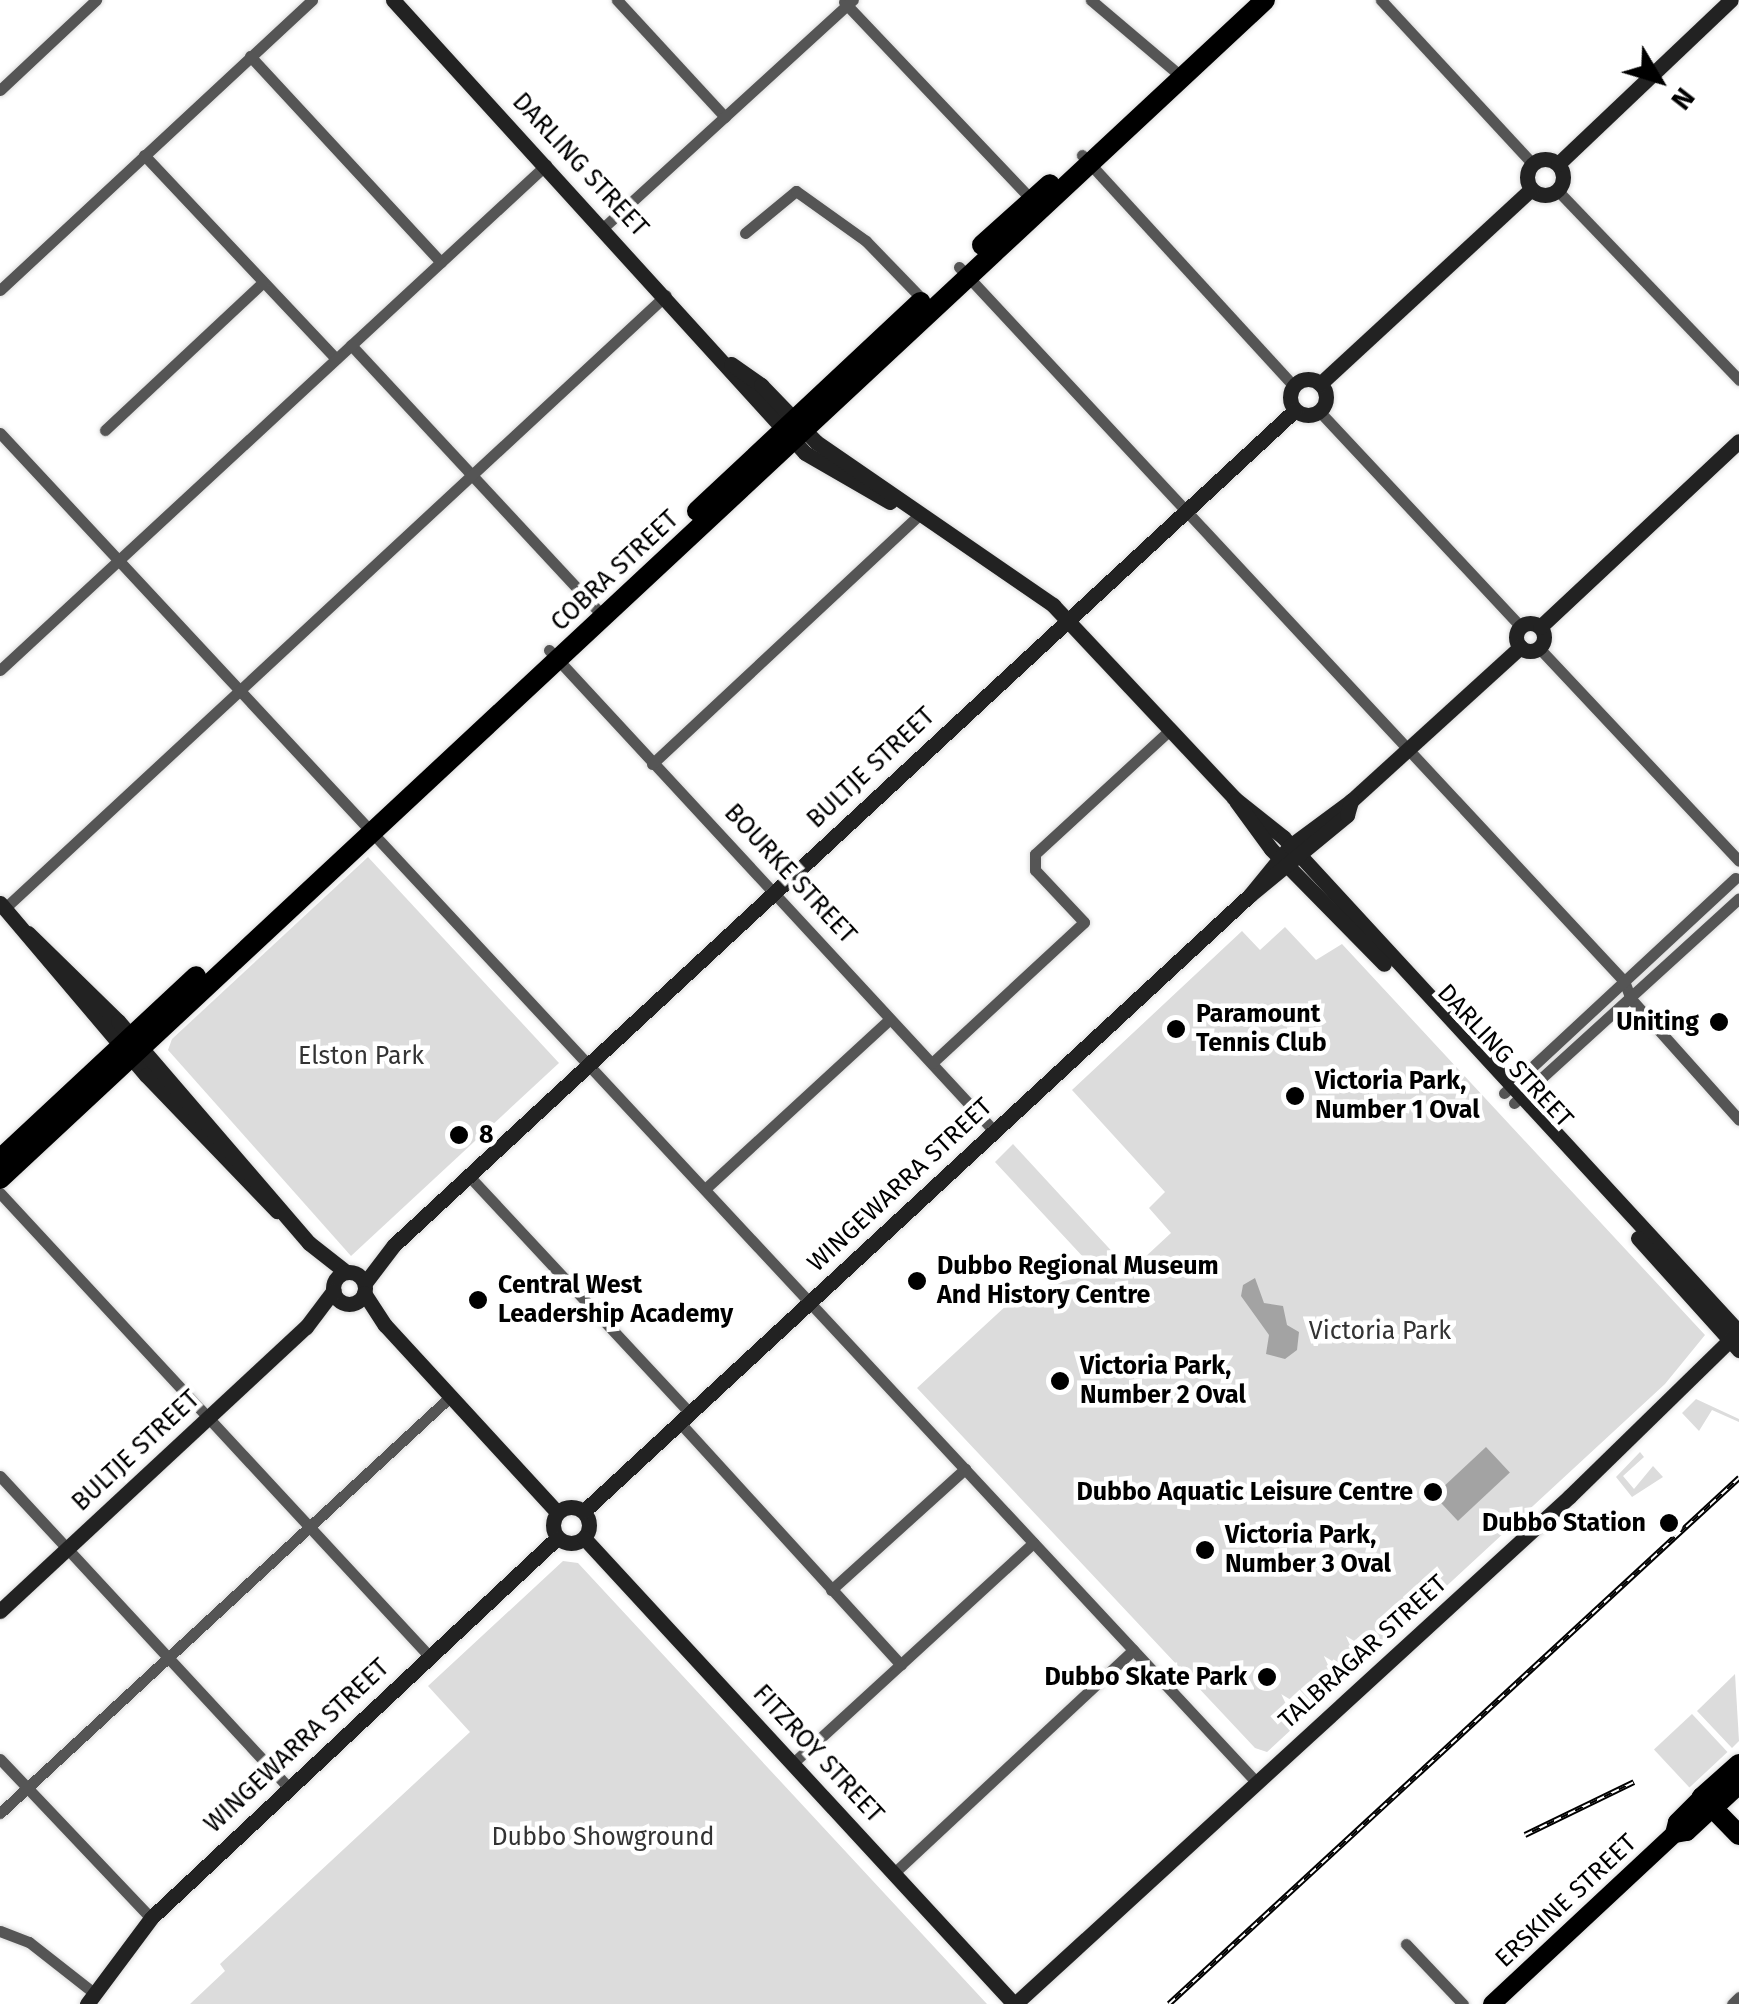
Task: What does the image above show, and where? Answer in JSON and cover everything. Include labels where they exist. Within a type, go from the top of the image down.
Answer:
[{"type":"highway","name":"COBRA STREET","points":[[963,272],[1031,201],[1086,160],[1250,0]]},
{"type":"highway","name":"COBRA STREET","points":[[1178,73],[1265,0]]},
{"type":"highway","name":"COBRA STREET","points":[[0,1179],[131,1047],[793,429],[963,272],[1068,186],[1086,160]]},
{"type":"highway","name":"COBRA STREET","points":[[0,1159],[131,1047]]},
{"type":"highway","name":"ERSKINE STREET","points":[[1713,1798],[1739,1764]]},
{"type":"highway","name":"ERSKINE STREET","points":[[1713,1798],[1739,1784]]},
{"type":"highway","points":[[1713,1798],[1739,1816]]},
{"type":"highway","points":[[1713,1798],[1739,1835]]},
{"type":"main road","name":"ERSKINE STREET","points":[[1492,2004],[1713,1798]]},
{"type":"street","points":[[0,90],[96,0]]},
{"type":"street","points":[[0,290],[312,0]]},
{"type":"street","name":"DARLING STREET","points":[[393,0],[793,429],[858,486],[918,516],[1068,620],[1737,1337]]},
{"type":"street","points":[[617,0],[725,117]]},
{"type":"street","points":[[1092,0],[1178,73]]},
{"type":"street","points":[[1370,0],[1391,15]]},
{"type":"street","points":[[1320,384],[1531,189],[1532,164],[1381,0]]},
{"type":"street","points":[[1532,164],[1558,164],[1732,0]]},
{"type":"street","points":[[604,228],[848,2],[1031,201],[1043,203],[1068,186]]},
{"type":"street","points":[[250,56],[442,262]]},
{"type":"street","points":[[144,155],[336,359]]},
{"type":"street","points":[[1086,160],[1294,386],[1295,410],[1319,411],[1520,626],[1520,647],[1539,648],[1739,863],[1737,882],[1624,981],[1512,1095]]},
{"type":"street","points":[[1531,189],[1546,195],[1556,190],[1562,174],[1558,164]]},
{"type":"street","points":[[0,670],[546,165]]},
{"type":"street","points":[[745,233],[796,190],[866,240],[928,304]]},
{"type":"street","points":[[1556,190],[1739,380]]},
{"type":"street","points":[[963,272],[1624,981],[1631,1000],[1739,1120]]},
{"type":"street","points":[[104,430],[264,282]]},
{"type":"street","points":[[557,1512],[573,1506],[584,1511],[589,1527],[584,1538],[574,1543],[558,1538],[557,1512],[284,1216],[260,1199],[53,950],[28,933],[2,905],[240,691],[666,295]]},
{"type":"street","points":[[351,345],[599,612]]},
{"type":"street","points":[[1294,386],[1304,380],[1320,384]]},
{"type":"street","points":[[1319,411],[1325,395],[1320,384]]},
{"type":"street","name":"BULTJE STREET","points":[[0,1611],[1295,410]]},
{"type":"street","points":[[0,434],[1257,1783]]},
{"type":"street","points":[[1539,648],[1540,627],[1739,441]]},
{"type":"street","points":[[652,764],[918,516]]},
{"type":"street","points":[[1520,626],[1540,627]]},
{"type":"street","name":"WINGEWARRA STREET","points":[[584,1511],[1290,857],[1347,816],[1351,801],[1520,647]]},
{"type":"street","name":"BOURKE STREET","points":[[554,655],[995,1132]]},
{"type":"street","points":[[932,1064],[1084,922],[1035,870],[1035,854],[1171,729]]},
{"type":"street","points":[[1512,1095],[1631,1000],[1739,898]]},
{"type":"street","points":[[705,1190],[890,1019]]},
{"type":"street","points":[[468,1175],[901,1665]]},
{"type":"street","points":[[0,1194],[429,1656]]},
{"type":"street","name":"TALBRAGAR STREET","points":[[1015,2004],[1737,1337]]},
{"type":"street","points":[[0,1813],[450,1396]]},
{"type":"street","points":[[832,1590],[965,1468]]},
{"type":"street","points":[[0,1476],[289,1788]]},
{"type":"street","name":"WINGEWARRA STREET","points":[[91,1998],[151,1918],[558,1538]]},
{"type":"street","name":"FITZROY STREET","points":[[584,1538],[1015,2004]]},
{"type":"street","points":[[793,1763],[1033,1543]]},
{"type":"street","points":[[894,1873],[1133,1650]]},
{"type":"street","points":[[0,1759],[151,1918]]},
{"type":"street","points":[[0,1930],[29,1942],[91,1998]]},
{"type":"street","points":[[1406,1944],[1462,2004]]},
{"type":"street","points":[[1732,2004],[1739,1997]]},
{"type":"green space","name":"Elston Park","points":[[368,857],[559,1063],[351,1256],[168,1050],[172,1039]]},
{"type":"green space","name":"Victoria Park","points":[[1285,927],[1316,960],[1342,944],[1705,1335],[1665,1384],[1267,1752],[1255,1748],[917,1388],[1022,1291],[1098,1273],[995,1162],[1013,1144],[1130,1271],[1171,1233],[1149,1208],[1165,1192],[1072,1090],[1242,931],[1260,950]]},
{"type":"green space","points":[[1696,1399],[1739,1422],[1712,1410],[1699,1431],[1682,1413]]},
{"type":"green space","points":[[1640,1452],[1644,1457],[1623,1476],[1634,1489],[1653,1466],[1663,1477],[1632,1497],[1616,1477]]},
{"type":"green space","name":"Dubbo Showground","points":[[563,1561],[578,1563],[987,2004],[190,2004],[225,1971],[220,1964],[470,1732],[428,1686]]},
{"type":"green space","points":[[1735,1674],[1739,1741],[1732,1748],[1697,1711]]},
{"type":"green space","points":[[1692,1714],[1727,1752],[1689,1787],[1654,1749]]},
{"type":"shaded area","points":[[1255,1278],[1264,1303],[1283,1306],[1287,1325],[1299,1332],[1297,1350],[1285,1359],[1266,1354],[1269,1335],[1241,1296],[1243,1285]]},
{"type":"shaded area","points":[[1486,1447],[1510,1473],[1458,1521],[1434,1495]]},
{"type":"railway","points":[[1169,2004],[1739,1478]]},
{"type":"railway","points":[[1525,1835],[1634,1782]]},
{"type":"place","name":"Uniting","points":[[1719,1022]]},
{"type":"place","name":"Paramount Tennis Club","points":[[1176,1029]]},
{"type":"place","name":"Victoria Park, Number 1 Oval","points":[[1295,1096]]},
{"type":"place","name":"8","points":[[459,1135]]},
{"type":"place","name":"Dubbo Regional Museum And History Centre","points":[[917,1281]]},
{"type":"place","name":"Central West Leadership Academy","points":[[478,1300]]},
{"type":"place","name":"Victoria Park, Number 2 Oval","points":[[1060,1381]]},
{"type":"place","name":"Dubbo Aquatic Leisure Centre","points":[[1433,1492]]},
{"type":"place","name":"Dubbo Station","points":[[1669,1523]]},
{"type":"place","name":"Victoria Park, Number 3 Oval","points":[[1205,1550]]},
{"type":"place","name":"Dubbo Skate Park","points":[[1267,1677]]}]
